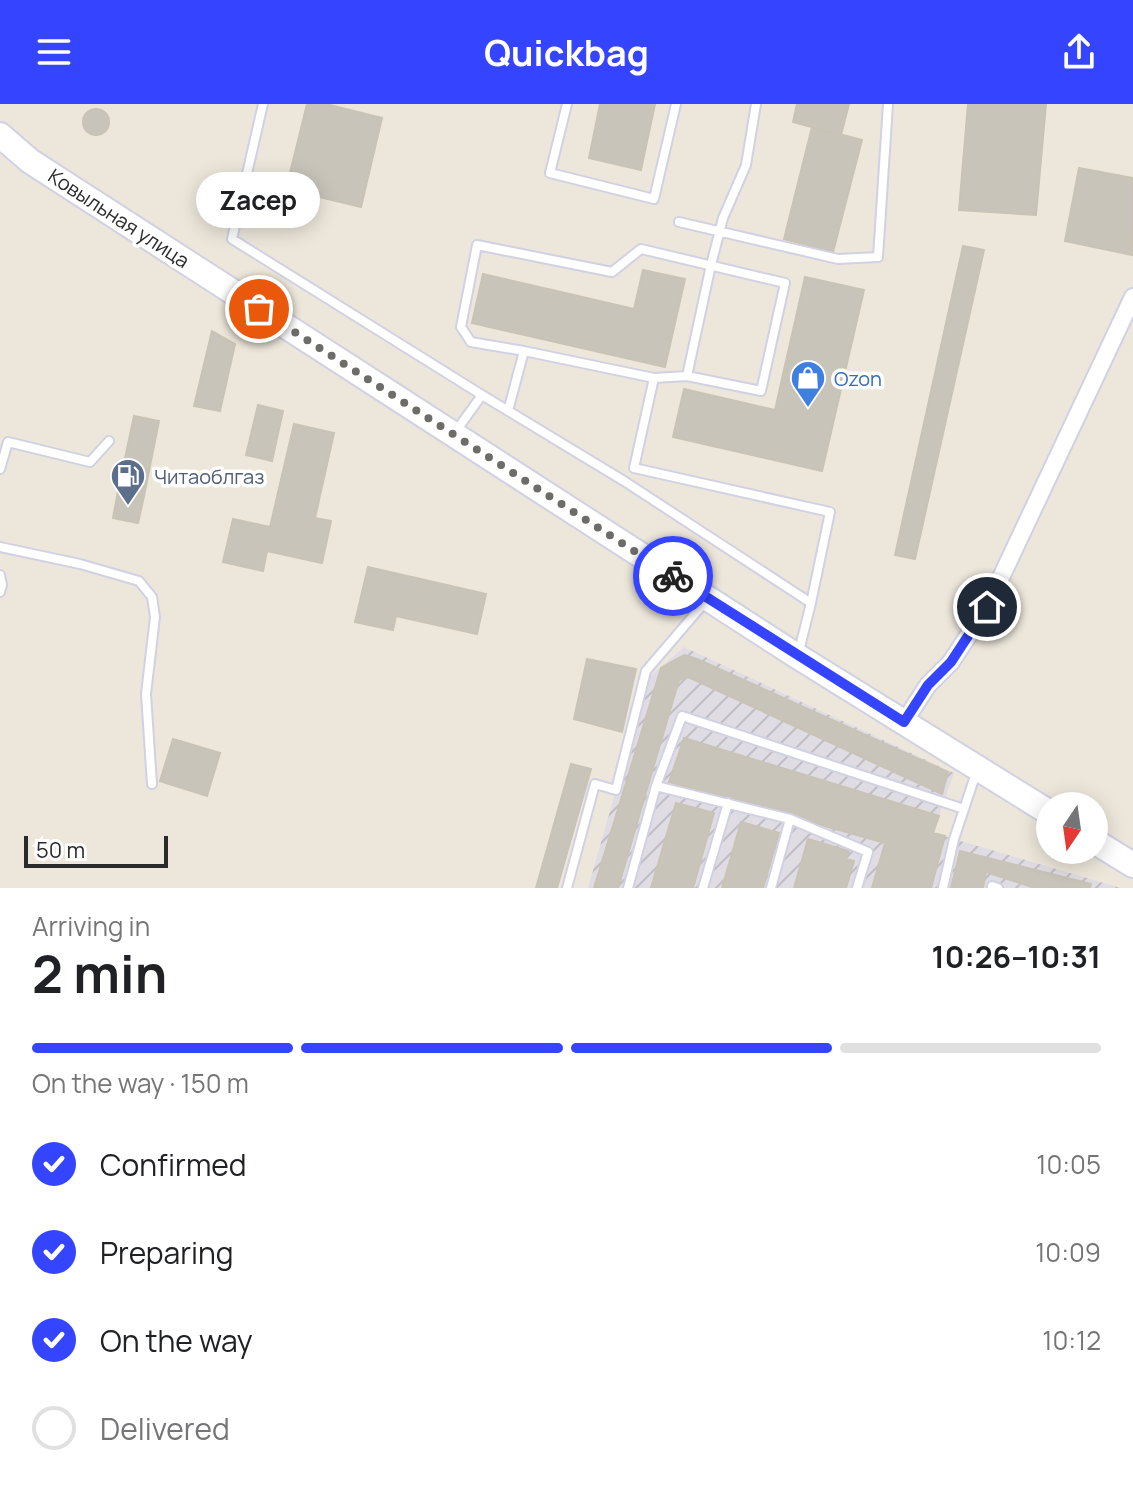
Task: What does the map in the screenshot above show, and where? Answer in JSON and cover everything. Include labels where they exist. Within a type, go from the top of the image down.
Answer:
[{"type":"main road","name":"Ковыльная улица","points":[[0,135],[30,161],[708,599],[1036,804]]},
{"type":"main road","points":[[1108,850],[1133,865]]},
{"type":"street","points":[[904,722],[928,685],[951,662],[987,607],[1133,297]]},
{"type":"lane","points":[[263,104],[232,239],[624,481],[811,603]]},
{"type":"lane","points":[[567,104],[550,173],[654,199],[676,104]]},
{"type":"lane","points":[[687,376],[719,232],[746,165],[756,104]]},
{"type":"lane","points":[[679,222],[838,259],[878,257],[888,104]]},
{"type":"lane","points":[[477,245],[612,272],[641,249],[785,283],[761,391],[687,376],[654,378],[524,351],[471,342],[461,327],[477,245]]},
{"type":"lane","points":[[508,411],[524,351]]},
{"type":"lane","points":[[624,481],[634,468],[654,378]]},
{"type":"lane","points":[[454,434],[482,395]]},
{"type":"lane","points":[[0,469],[8,442],[90,462],[109,441]]},
{"type":"lane","points":[[634,468],[830,512],[797,656]]},
{"type":"lane","points":[[0,547],[80,564],[139,581],[152,597],[155,617],[146,694],[152,784]]},
{"type":"lane","points":[[0,575],[0,592]]},
{"type":"lane","points":[[567,888],[595,784],[616,790],[646,671],[708,599]]},
{"type":"lane","points":[[628,888],[656,786],[682,716],[964,809]]},
{"type":"lane","points":[[943,888],[954,839],[978,768]]},
{"type":"lane","points":[[656,786],[790,819],[868,852],[857,888]]},
{"type":"lane","points":[[703,888],[728,803]]},
{"type":"lane","points":[[771,888],[790,819]]},
{"type":"shaded area","points":[[684,647],[954,773],[933,833],[1121,888],[588,888],[648,678]]},
{"type":"building","points":[[307,104],[326,104],[382,118],[361,207],[286,189]]},
{"type":"building","points":[[600,104],[655,104],[641,170],[589,158]]},
{"type":"building","points":[[797,104],[849,104],[841,135],[793,122]]},
{"type":"building","points":[[968,104],[1046,104],[1036,215],[959,210]]},
{"type":"building","points":[[96,109],[105,113],[109,122],[105,131],[96,135],[87,131],[83,122],[87,113]]},
{"type":"building","points":[[812,127],[862,140],[833,252],[784,239]]},
{"type":"building","points":[[1079,168],[1133,178],[1132,255],[1065,241]]},
{"type":"building","points":[[963,246],[984,250],[915,559],[895,555]]},
{"type":"building","points":[[643,270],[685,279],[665,367],[472,323],[483,274],[634,309]]},
{"type":"building","points":[[805,277],[864,290],[822,471],[673,437],[684,389],[775,410]]},
{"type":"building","points":[[212,331],[235,344],[220,411],[194,406]]},
{"type":"building","points":[[258,405],[283,411],[272,461],[246,455]]},
{"type":"building","points":[[134,416],[159,421],[144,496],[118,491]]},
{"type":"building","points":[[294,424],[334,433],[315,518],[331,521],[322,563],[267,551],[263,571],[223,562],[233,519],[270,527]]},
{"type":"building","points":[[118,491],[144,496],[138,523],[113,518]]},
{"type":"building","points":[[368,567],[486,594],[477,634],[396,616],[393,630],[355,622]]},
{"type":"building","points":[[684,655],[948,772],[942,794],[688,677],[679,680],[618,888],[594,888],[661,668]]},
{"type":"building","points":[[587,659],[636,669],[622,732],[574,719]]},
{"type":"building","points":[[684,738],[939,816],[933,833],[945,836],[931,888],[872,888],[885,843],[669,782]]},
{"type":"building","points":[[173,739],[220,753],[207,796],[160,781]]},
{"type":"building","points":[[571,764],[591,769],[557,888],[536,888]]},
{"type":"building","points":[[676,803],[714,813],[693,888],[651,888]]},
{"type":"building","points":[[741,822],[779,833],[763,888],[722,888]]},
{"type":"building","points":[[808,839],[849,851],[845,859],[854,861],[846,888],[794,888]]},
{"type":"building","points":[[960,851],[1091,884],[1090,888],[1035,888],[986,872],[983,888],[951,888]]},
{"type":"way so far","points":[[259,309],[673,576]]},
{"type":"place","name":"Zacep","points":[[259,309]]},
{"type":"place","name":"Ozon","points":[[808,409]]},
{"type":"place","name":"Читаоблгаз","points":[[128,507]]},
{"type":"route","points":[[673,576],[904,722],[928,685],[951,662],[987,607]]}]
